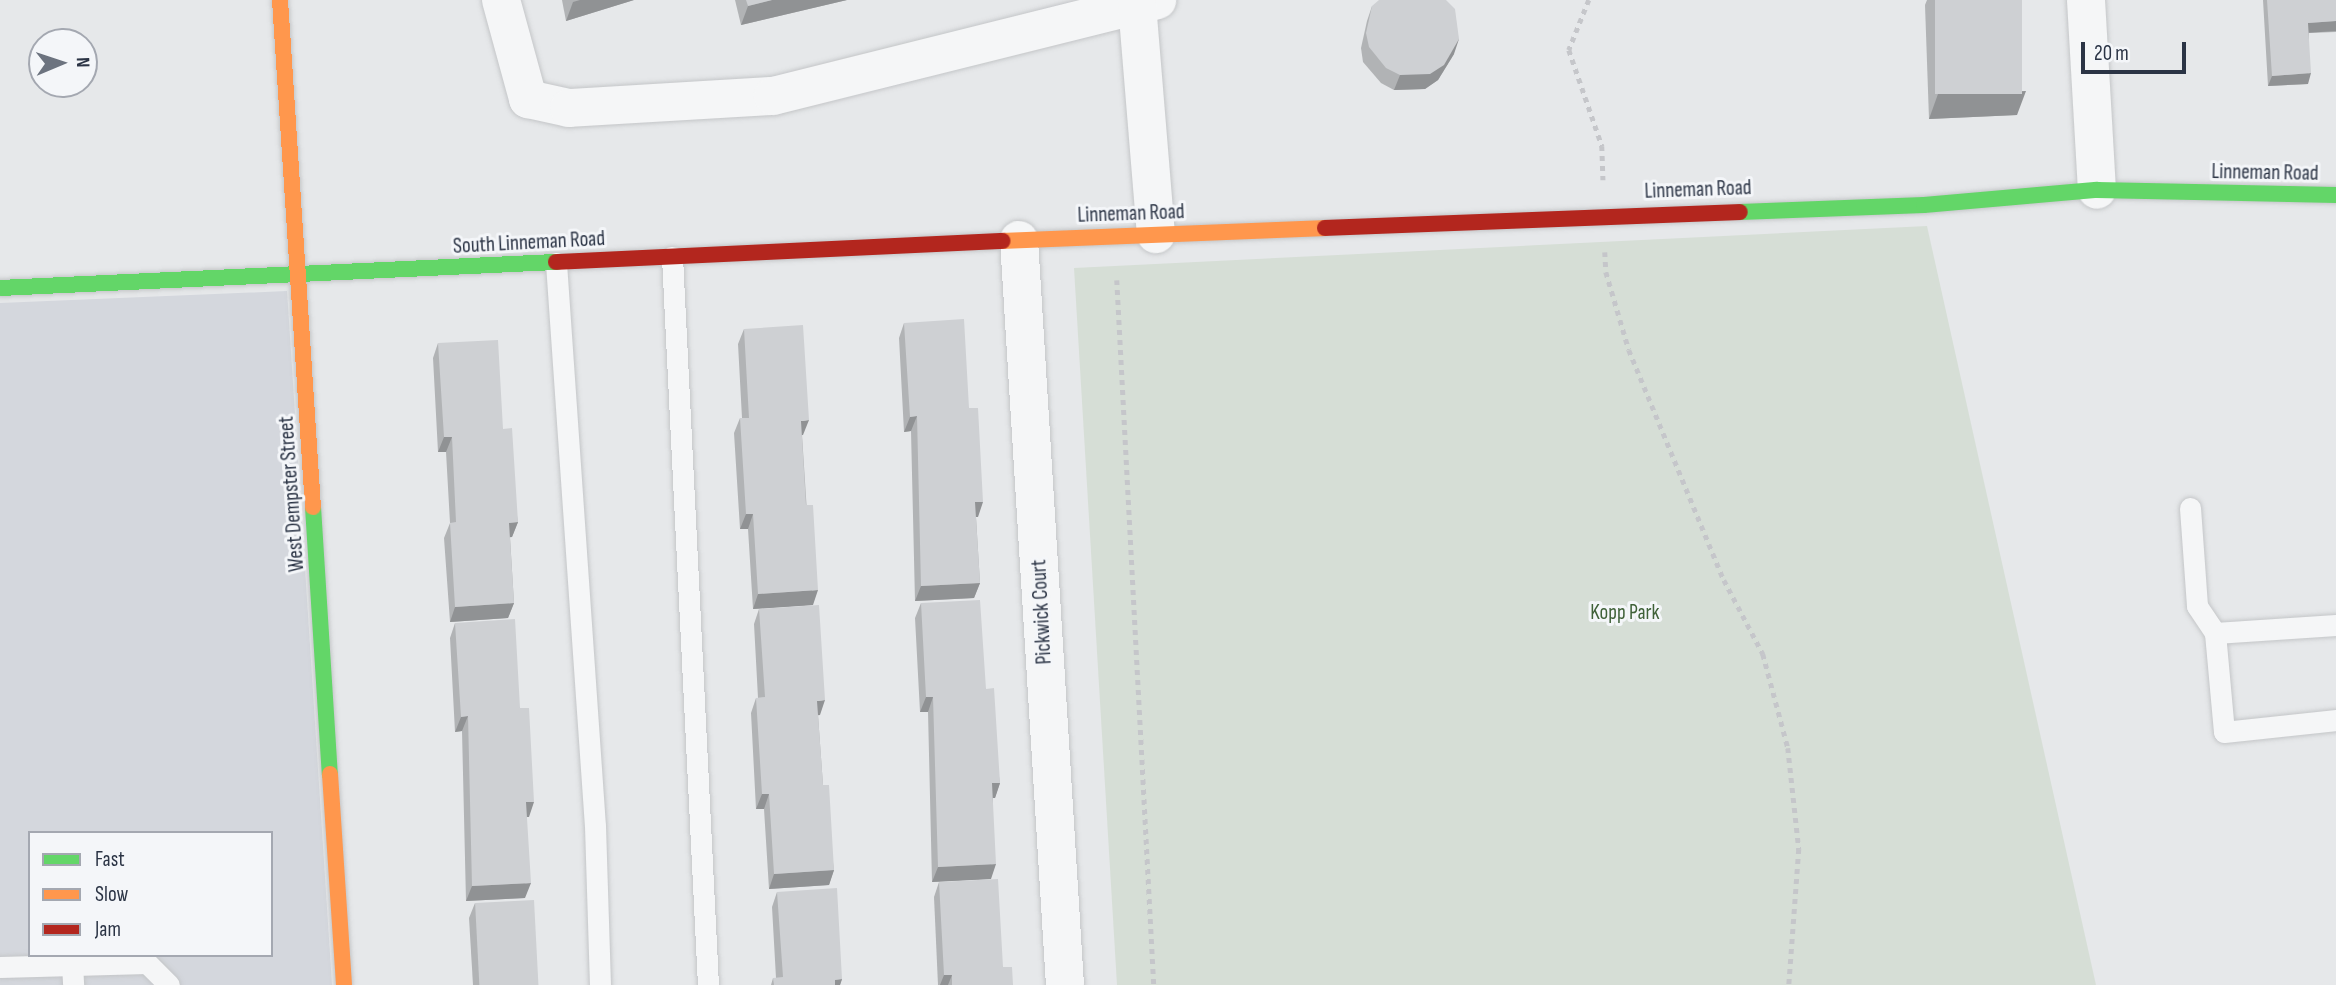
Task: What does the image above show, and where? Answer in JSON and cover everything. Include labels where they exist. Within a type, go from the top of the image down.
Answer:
[{"type":"street","name":"West Dempster Street","points":[[280,0],[344,985]]},
{"type":"street","points":[[501,0],[528,99],[569,108],[773,96],[1147,2],[1156,234]]},
{"type":"street","points":[[2086,0],[2096,190]]},
{"type":"street","name":"Linneman Road","points":[[1060,237],[1924,205],[2096,190],[2336,195]]},
{"type":"street","name":"South Linneman Road","points":[[0,288],[1060,237]]},
{"type":"street","name":"Pickwick Court","points":[[1019,240],[1065,985]]},
{"type":"lane","points":[[672,257],[708,985]]},
{"type":"lane","points":[[556,262],[595,826],[600,985]]},
{"type":"lane","points":[[2190,508],[2197,606],[2215,633],[2224,732],[2336,720]]},
{"type":"lane","points":[[2215,633],[2336,625]]},
{"type":"lane","points":[[72,963],[73,985]]},
{"type":"lane","points":[[0,967],[147,963],[169,985]]},
{"type":"path","points":[[1589,0],[1569,50],[1602,146],[1603,187]]},
{"type":"path","points":[[1605,244],[1606,272],[1629,350],[1724,580],[1763,654],[1788,748],[1799,849],[1789,985]]},
{"type":"path","points":[[1117,280],[1154,985]]},
{"type":"shaded area","points":[[287,291],[332,985],[0,985],[0,303]]},
{"type":"green space","name":"Kopp Park","points":[[1927,226],[2096,985],[1117,985],[1074,268]]},
{"type":"building","points":[[746,0],[772,0],[748,6]]},
{"type":"building","points":[[1379,0],[1446,0],[1455,9],[1459,39],[1444,65],[1430,74],[1400,75],[1386,68],[1369,47],[1366,33],[1372,6]]},
{"type":"building","points":[[1935,0],[2022,0],[2022,94],[1935,94]]},
{"type":"building","points":[[2267,0],[2336,0],[2336,21],[2308,23],[2311,73],[2272,76]]},
{"type":"building","points":[[964,319],[969,408],[978,408],[983,502],[975,502],[980,583],[921,586],[917,416],[910,417],[904,323]]},
{"type":"building","points":[[803,325],[809,420],[801,421],[806,505],[813,505],[818,590],[758,594],[753,514],[746,514],[740,418],[749,418],[744,329]]},
{"type":"building","points":[[498,340],[503,429],[512,428],[518,522],[509,523],[514,603],[455,607],[450,523],[456,522],[452,437],[444,437],[438,343]]},
{"type":"building","points":[[980,600],[986,689],[994,688],[1000,783],[992,783],[996,864],[938,867],[933,697],[926,697],[921,603]]},
{"type":"building","points":[[819,605],[825,700],[817,701],[823,785],[829,785],[834,870],[774,874],[769,794],[762,794],[756,698],[765,697],[759,609]]},
{"type":"building","points":[[515,619],[520,708],[529,708],[534,802],[526,802],[531,883],[472,886],[468,716],[461,717],[455,623]]},
{"type":"building","points":[[998,879],[1003,967],[1012,967],[1013,985],[952,985],[952,975],[944,975],[939,882]]},
{"type":"building","points":[[837,888],[842,979],[835,980],[835,985],[774,985],[773,978],[783,977],[777,892]]},
{"type":"building","points":[[534,900],[538,985],[479,985],[475,903]]},
{"type":"traffic: fast","points":[[1740,212],[1924,205],[2097,190],[2336,195]]},
{"type":"traffic: fast","points":[[0,288],[556,262]]},
{"type":"traffic: fast","points":[[313,507],[330,774]]},
{"type":"traffic: slow","points":[[280,0],[313,507]]},
{"type":"traffic: slow","points":[[1003,241],[1325,228]]},
{"type":"traffic: slow","points":[[330,774],[344,985]]},
{"type":"traffic: jam","points":[[1325,228],[1740,212]]},
{"type":"traffic: jam","points":[[556,262],[1003,241]]}]
